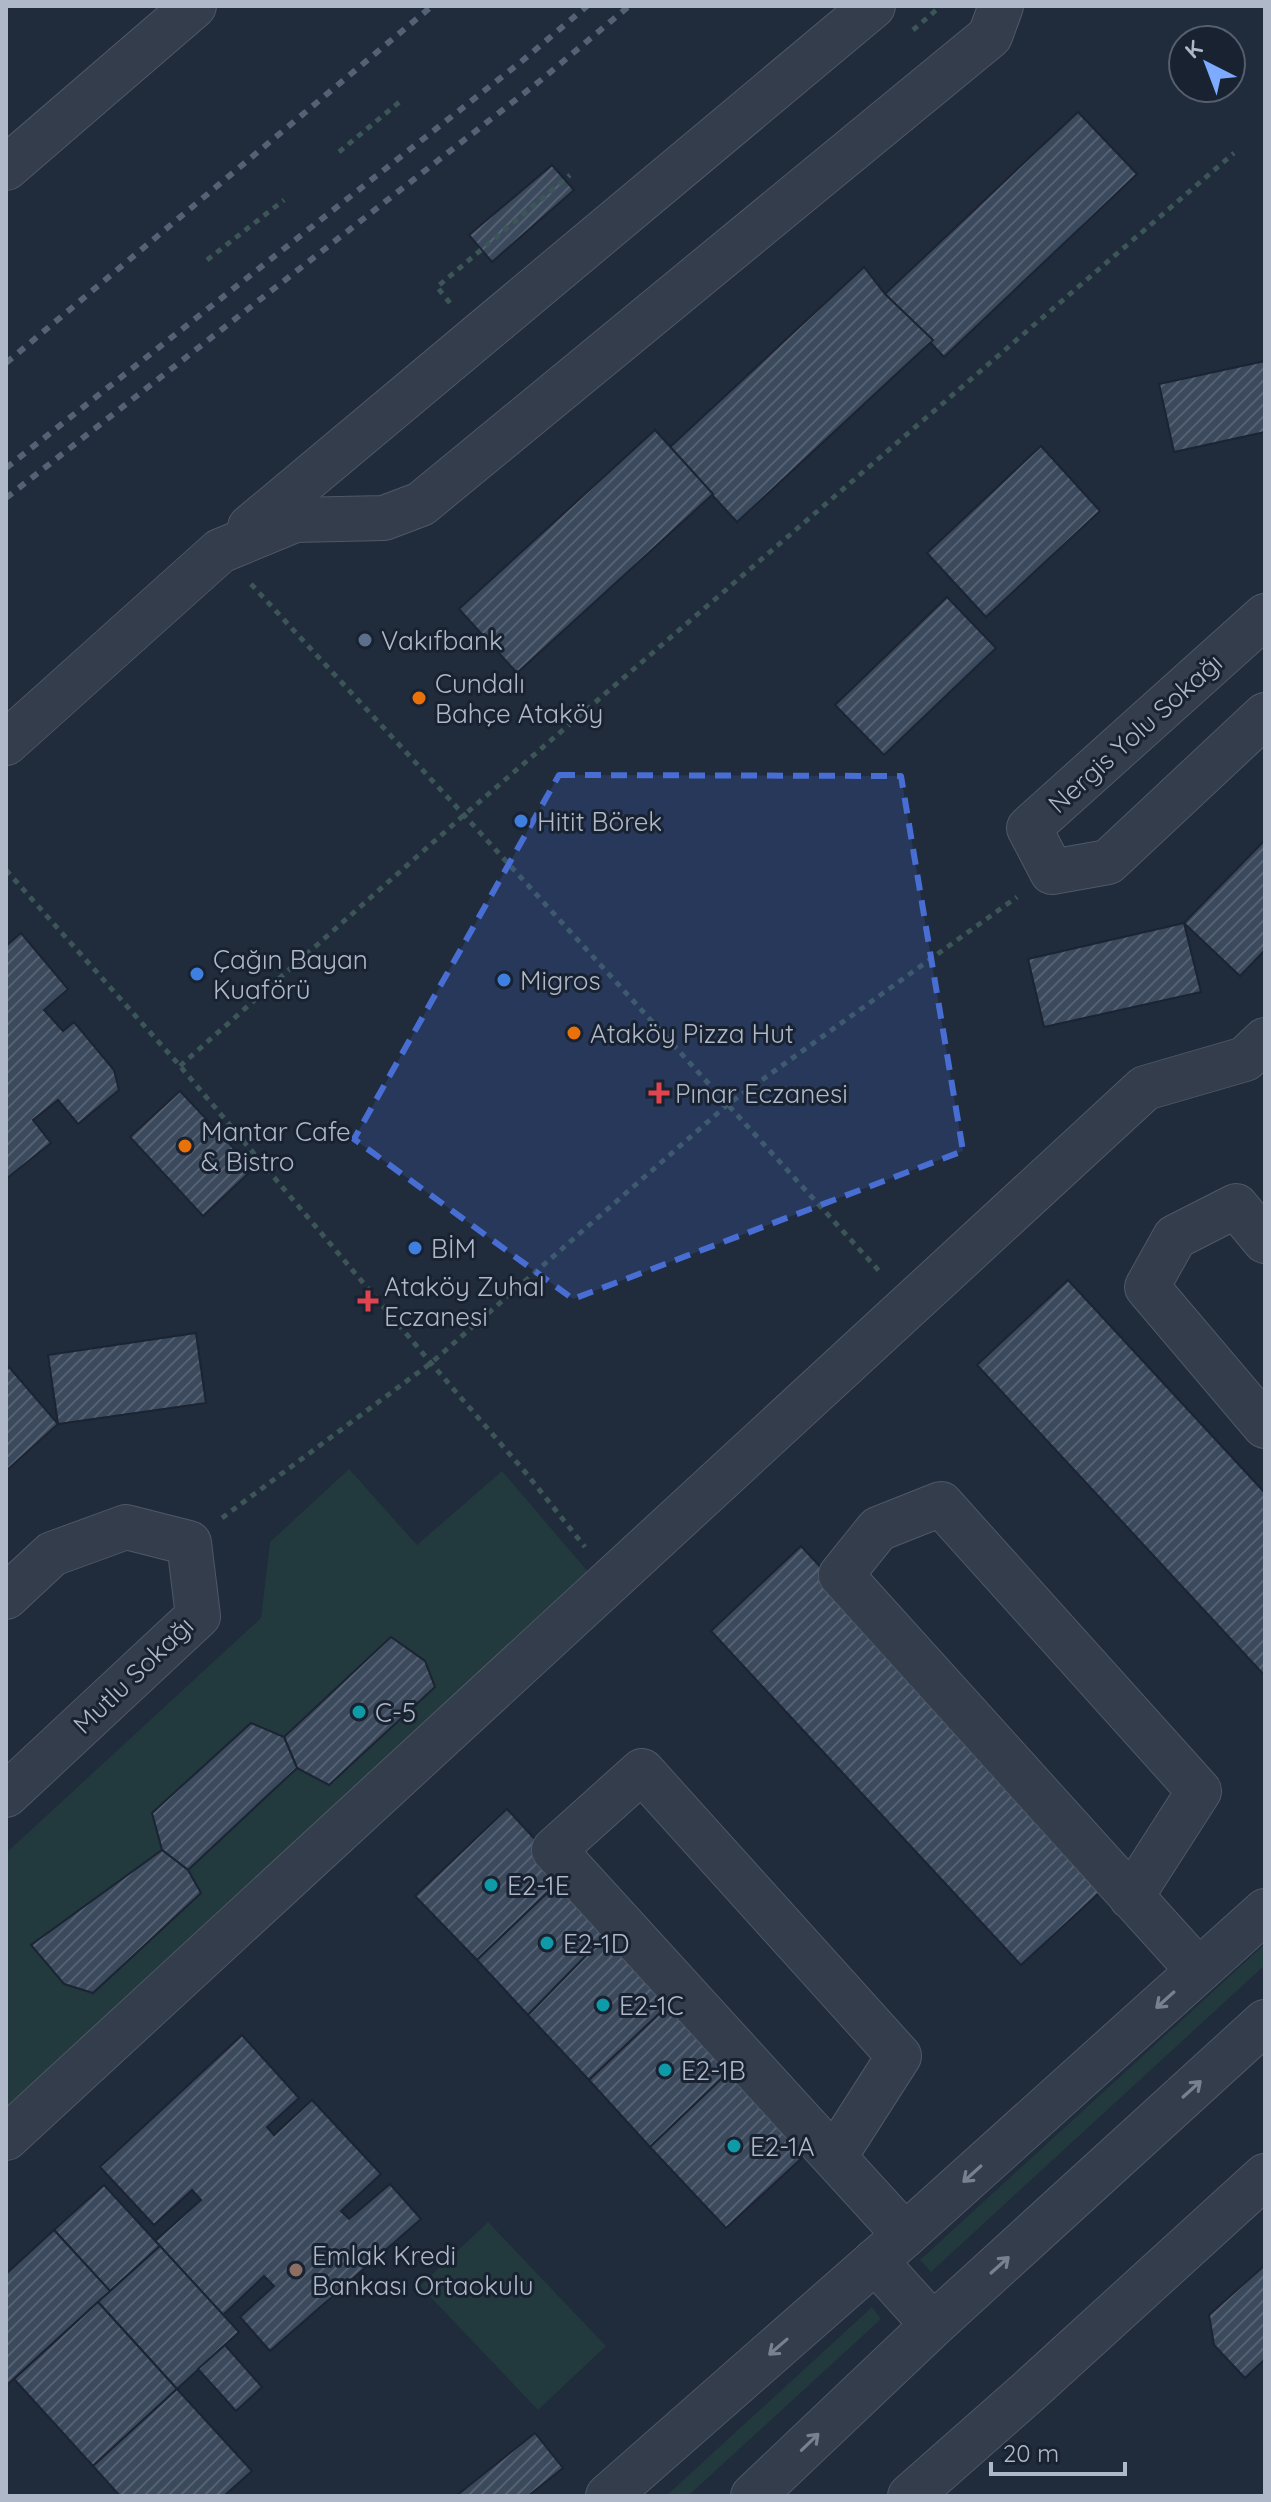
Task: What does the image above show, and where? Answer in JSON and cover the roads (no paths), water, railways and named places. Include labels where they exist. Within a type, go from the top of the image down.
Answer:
[{"type":"street","points":[[9,159],[194,6]]},
{"type":"street","points":[[6,743],[220,551],[873,6]]},
{"type":"street","points":[[220,551],[295,520],[384,518],[421,504],[990,36],[1001,6]]},
{"type":"street","name":"Nergis Yolu Sokağı","points":[[1265,616],[1029,828],[1052,872],[1108,862],[1265,715]]},
{"type":"street","points":[[6,2138],[1145,1088],[1245,1059],[1265,1040]]},
{"type":"street","points":[[1265,1241],[1236,1206],[1175,1237],[1147,1287],[1265,1426]]},
{"type":"street","points":[[1131,1897],[1199,1791],[941,1504],[878,1529],[841,1575],[1131,1897],[1198,1970]]},
{"type":"street","name":"Mutlu Sokağı","points":[[6,1597],[52,1554],[126,1527],[189,1543],[198,1616],[6,1795]]},
{"type":"street","points":[[835,2156],[899,2056],[642,1771],[554,1850],[835,2156],[933,2325]]},
{"type":"street","points":[[608,2496],[1265,1911]]},
{"type":"street","points":[[753,2496],[933,2325],[1265,2022]]},
{"type":"street","points":[[910,2496],[1265,2176]]},
{"type":"railway","points":[[6,363],[432,6]]},
{"type":"railway","points":[[6,468],[522,61],[587,6]]},
{"type":"railway","points":[[6,498],[541,80],[629,6]]},
{"type":"place","name":"Vakıfbank","points":[[365,640]]},
{"type":"place","name":"Cundalı Bahçe Ataköy","points":[[419,698]]},
{"type":"place","name":"Hitit Börek","points":[[521,821]]},
{"type":"place","name":"Çağın Bayan Kuaförü","points":[[197,974]]},
{"type":"place","name":"Migros","points":[[504,980]]},
{"type":"place","name":"Ataköy Pizza Hut","points":[[574,1033]]},
{"type":"place","name":"Pınar Eczanesi","points":[[659,1093]]},
{"type":"place","name":"Mantar Cafe & Bistro","points":[[185,1146]]},
{"type":"place","name":"BİM","points":[[415,1248]]},
{"type":"place","name":"Ataköy Zuhal Eczanesi","points":[[368,1301]]},
{"type":"place","name":"C-5","points":[[359,1712]]},
{"type":"place","name":"E2-1E","points":[[491,1885]]},
{"type":"place","name":"E2-1D","points":[[547,1943]]},
{"type":"place","name":"E2-1C","points":[[603,2005]]},
{"type":"place","name":"E2-1B","points":[[665,2070]]},
{"type":"place","name":"E2-1A","points":[[734,2146]]},
{"type":"place","name":"Emlak Kredi Bankası Ortaokulu","points":[[296,2270]]}]
